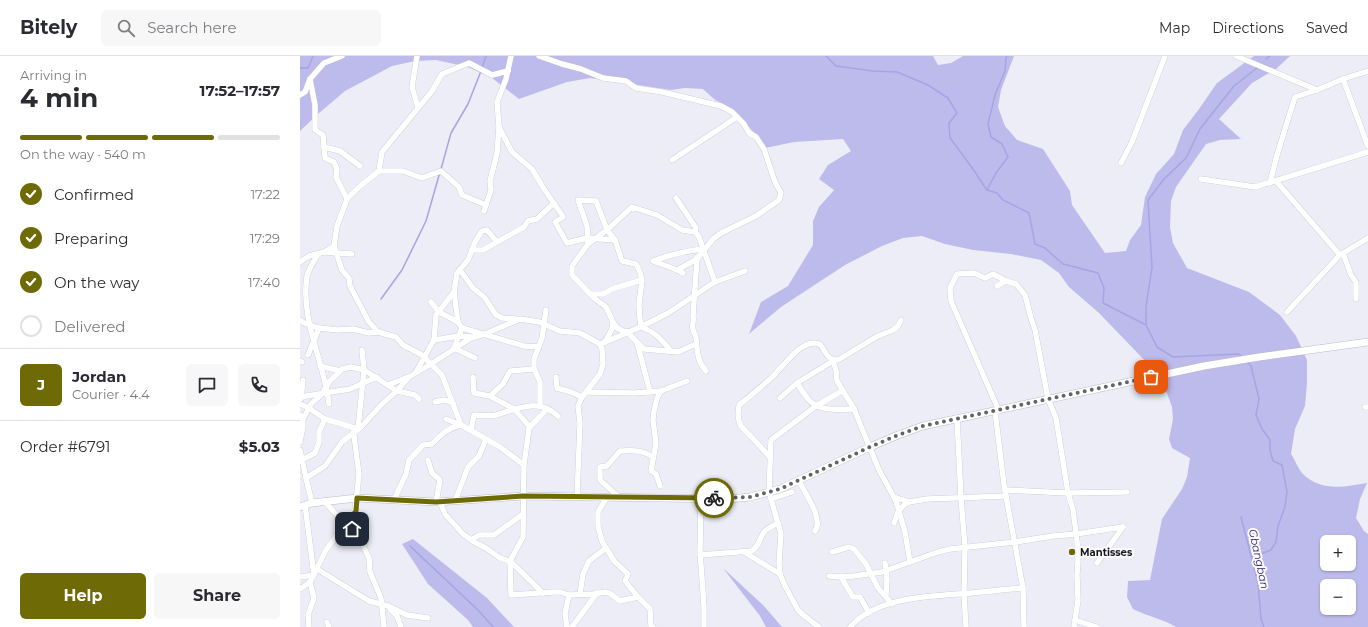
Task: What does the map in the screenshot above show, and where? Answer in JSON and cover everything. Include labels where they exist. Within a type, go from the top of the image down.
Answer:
[{"type":"street","points":[[300,95],[305,92],[310,79],[324,63],[342,56]]},
{"type":"street","points":[[417,56],[412,87],[418,107]]},
{"type":"street","points":[[484,211],[491,190],[490,181],[497,153],[497,137],[499,127],[497,102],[508,71],[511,56]]},
{"type":"street","points":[[539,56],[562,64],[581,68],[603,78],[626,81],[636,88],[662,92],[721,106],[732,112],[744,124],[749,134],[756,137],[764,149],[775,182],[781,193],[779,200],[756,216],[721,233],[701,250],[697,259],[693,316],[694,321],[692,328],[696,337],[698,357],[706,372]]},
{"type":"street","points":[[1121,162],[1132,142],[1165,56]]},
{"type":"street","points":[[1236,56],[1318,90]]},
{"type":"street","points":[[379,171],[382,152],[432,91],[442,74],[469,63],[492,75],[508,71]]},
{"type":"street","points":[[1273,182],[1277,155],[1295,97],[1318,90],[1343,78],[1368,71]]},
{"type":"street","points":[[1343,78],[1368,146]]},
{"type":"street","points":[[310,79],[315,105],[315,130],[323,135],[325,158],[334,162],[337,169],[336,177],[346,199]]},
{"type":"street","points":[[672,160],[737,117]]},
{"type":"street","points":[[499,127],[512,152],[532,169],[563,217],[555,222],[567,243],[587,241],[594,238],[606,230],[632,207],[657,215],[682,230],[697,234]]},
{"type":"street","points":[[324,147],[340,151],[360,166]]},
{"type":"street","points":[[1201,179],[1255,187],[1368,152]]},
{"type":"street","points":[[378,332],[369,322],[350,286],[349,278],[342,270],[335,249],[337,226],[346,199],[379,171],[403,171],[422,178],[441,171],[459,187],[462,195],[486,205]]},
{"type":"street","points":[[1273,182],[1342,254],[1350,275],[1356,282],[1356,299]]},
{"type":"street","points":[[676,198],[696,228],[701,250],[715,282]]},
{"type":"street","points":[[641,327],[639,306],[642,280],[640,271],[636,264],[622,261],[615,240],[606,230],[596,201],[578,200],[587,226],[587,241],[572,266],[572,275],[590,294],[606,307],[613,322],[618,328],[629,333],[644,349],[678,352],[696,344]]},
{"type":"street","points":[[472,250],[483,250],[524,227],[528,221],[537,219],[554,203]]},
{"type":"street","points":[[497,242],[487,230],[482,231],[468,260],[457,273],[454,292],[458,322],[462,328],[524,346],[539,347]]},
{"type":"street","points":[[594,238],[615,240]]},
{"type":"street","points":[[1288,312],[1342,254],[1368,238]]},
{"type":"street","points":[[300,262],[308,256],[335,249],[352,254]]},
{"type":"street","points":[[682,273],[653,261],[688,250],[701,250]]},
{"type":"street","points":[[321,253],[307,275],[305,300],[308,324],[318,357],[329,404]]},
{"type":"street","points":[[677,270],[697,259]]},
{"type":"street","points":[[460,270],[473,288],[485,298],[496,315],[502,318],[539,322],[560,331],[580,333],[602,343],[629,333],[667,313],[715,282],[745,271]]},
{"type":"street","points":[[1024,627],[1023,588],[1006,493],[997,411],[951,301],[950,288],[957,274],[974,273],[985,278],[993,274],[1006,281],[1016,284],[1025,295],[1036,330],[1048,399],[1056,418],[1068,493],[1073,510],[1078,561],[1078,600],[1074,627]]},
{"type":"street","points":[[590,294],[603,294],[612,289],[642,280]]},
{"type":"street","points":[[997,286],[1006,281]]},
{"type":"street","points":[[416,372],[434,340],[434,321],[436,316],[454,292]]},
{"type":"street","points":[[431,302],[438,312],[458,322]]},
{"type":"street","points":[[540,406],[540,382],[534,369],[534,359],[542,338],[546,310]]},
{"type":"street","points":[[388,385],[409,377],[473,337],[485,334],[520,319]]},
{"type":"street","points":[[300,320],[319,328],[338,330],[353,329],[369,333],[378,332],[396,337],[403,345],[424,358],[442,375],[461,425]]},
{"type":"street","points":[[780,398],[797,383],[833,361],[838,360],[876,337],[893,330],[902,320]]},
{"type":"street","points":[[578,497],[580,424],[578,410],[579,403],[602,370],[602,343],[612,329],[613,322]]},
{"type":"street","points":[[641,327],[650,330],[658,336],[671,351]]},
{"type":"street","points":[[308,355],[319,328]]},
{"type":"street","points":[[454,348],[462,328]]},
{"type":"street","points":[[434,340],[459,336],[473,337]]},
{"type":"street","points":[[637,342],[650,392]]},
{"type":"street","points":[[770,496],[780,489],[870,447],[923,426],[1204,366],[1368,342]]},
{"type":"street","points":[[770,457],[741,426],[738,420],[739,405],[772,378],[783,364],[801,348],[811,343],[820,344],[833,361],[837,381],[854,410],[879,470],[898,505],[898,512],[905,532],[910,562]]},
{"type":"street","points":[[454,348],[475,358]]},
{"type":"street","points":[[362,350],[364,370],[363,383],[355,430],[359,474],[356,511],[361,541],[369,558],[370,572],[381,601],[384,627]]},
{"type":"street","points":[[320,366],[340,371]]},
{"type":"street","points":[[302,421],[311,404],[325,392],[329,382],[342,369],[351,367],[364,370],[398,391],[415,395],[419,399]]},
{"type":"street","points":[[490,396],[503,384],[510,371],[534,369]]},
{"type":"street","points":[[300,400],[308,396],[325,392],[350,389],[377,377]]},
{"type":"street","points":[[306,478],[325,466],[342,442],[383,403],[398,391],[409,377]]},
{"type":"street","points":[[474,377],[474,393],[490,396],[514,409],[530,427]]},
{"type":"street","points":[[556,377],[557,388],[584,394],[661,391],[687,381]]},
{"type":"street","points":[[300,400],[303,380]]},
{"type":"street","points":[[797,383],[808,400],[816,406],[826,409],[854,410]]},
{"type":"street","points":[[301,390],[308,396]]},
{"type":"street","points":[[660,486],[656,474],[651,471],[656,443],[653,420],[654,411],[657,398],[661,391]]},
{"type":"street","points":[[819,627],[802,615],[798,610],[780,574],[779,563],[781,534],[770,496],[770,440],[816,406],[842,391]]},
{"type":"street","points":[[300,400],[309,408],[325,418],[355,430]]},
{"type":"street","points":[[435,402],[444,400],[453,403]]},
{"type":"street","points":[[471,430],[474,415],[494,416],[526,406],[540,406],[558,416]]},
{"type":"street","points":[[547,409],[529,428],[524,465],[523,537],[510,561],[511,595],[560,592],[568,595],[606,592],[620,601],[638,597]]},
{"type":"street","points":[[300,414],[303,426],[300,442]]},
{"type":"street","points":[[301,458],[315,453],[319,442],[319,432],[325,418]]},
{"type":"street","points":[[957,418],[965,547],[964,594],[966,627]]},
{"type":"street","points":[[446,419],[471,430],[500,447],[524,465]]},
{"type":"street","points":[[394,500],[406,474],[409,460],[423,445],[432,444],[437,438],[456,426],[461,425]]},
{"type":"street","points":[[455,501],[468,468],[479,456],[486,439]]},
{"type":"street","points":[[300,450],[306,478],[303,506],[315,568],[314,575],[310,582],[300,589]]},
{"type":"street","points":[[619,497],[600,480],[600,467],[607,466],[620,451],[644,451],[653,457]]},
{"type":"street","points":[[428,460],[432,473],[440,480],[438,502],[445,514],[463,534],[500,558],[510,561],[543,593]]},
{"type":"street","points":[[799,481],[817,516],[818,528],[815,531]]},
{"type":"street","points":[[303,506],[357,498],[438,502],[523,496],[736,498],[770,496],[792,492]]},
{"type":"street","points":[[894,523],[898,512],[904,505],[909,502],[927,499],[961,498],[1006,493],[1128,492]]},
{"type":"street","points":[[607,497],[598,512],[597,519],[602,541],[614,561],[628,574],[625,581],[650,609],[653,627]]},
{"type":"street","points":[[894,497],[909,502]]},
{"type":"street","points":[[701,498],[700,555],[704,627]]},
{"type":"street","points":[[324,502],[345,524],[360,533]]},
{"type":"street","points":[[315,568],[326,550],[356,511]]},
{"type":"street","points":[[471,540],[479,534],[494,534],[523,514]]},
{"type":"street","points":[[700,555],[744,552],[756,548],[768,528],[778,523]]},
{"type":"street","points":[[829,576],[842,577],[885,571],[938,552],[965,547],[1015,542],[1123,527],[1097,563]]},
{"type":"street","points":[[832,552],[849,547],[854,549],[866,564],[878,588],[886,595],[892,604]]},
{"type":"street","points":[[580,594],[583,574],[588,561],[606,548]]},
{"type":"street","points":[[744,552],[780,574]]},
{"type":"street","points":[[885,563],[887,579],[886,595]]},
{"type":"street","points":[[315,568],[369,601],[381,601],[407,615],[428,618]]},
{"type":"street","points":[[300,577],[314,575]]},
{"type":"street","points":[[842,577],[853,597],[860,597],[869,613]]},
{"type":"street","points":[[309,627],[308,616],[314,598],[310,582]]},
{"type":"street","points":[[850,627],[855,621],[876,608],[917,598],[1023,588]]},
{"type":"street","points":[[572,627],[597,593]]},
{"type":"street","points":[[567,627],[565,614],[568,595]]},
{"type":"street","points":[[388,606],[397,616],[401,627]]},
{"type":"street","points":[[1075,620],[1097,627]]},
{"type":"shaded area","points":[[300,56],[933,56],[938,65],[951,63],[963,56],[1014,56],[1001,90],[998,107],[1005,126],[1017,140],[1043,149],[1070,191],[1072,205],[1105,253],[1126,251],[1130,240],[1141,225],[1145,197],[1156,174],[1174,154],[1183,130],[1217,83],[1254,56],[1290,56],[1276,69],[1252,83],[1219,119],[1241,139],[1220,140],[1206,144],[1176,187],[1171,201],[1170,227],[1173,243],[1187,268],[1249,292],[1280,315],[1296,336],[1307,360],[1307,383],[1305,406],[1295,429],[1291,454],[1302,473],[1309,479],[1324,486],[1341,487],[1367,483],[1360,499],[1356,518],[1364,531],[1368,534],[1368,627],[1176,627],[1133,609],[1127,597],[1128,581],[1150,580],[1162,519],[1182,489],[1187,477],[1190,458],[1172,448],[1169,439],[1173,419],[1172,407],[1165,388],[1150,366],[1099,313],[1069,287],[1059,273],[1041,260],[1011,254],[973,250],[945,244],[922,236],[903,238],[882,246],[845,265],[781,307],[749,334],[761,302],[788,286],[813,245],[813,221],[819,207],[834,190],[819,179],[828,165],[851,151],[843,139],[794,142],[765,148],[757,136],[733,109],[715,100],[703,89],[685,88],[671,90],[590,78],[567,82],[519,99],[492,78],[468,67],[436,60],[415,61],[392,66],[345,91],[300,131]]},
{"type":"shaded area","points":[[413,539],[487,598],[514,627],[473,627],[468,620],[428,584],[402,544]]},
{"type":"shaded area","points":[[723,568],[764,606],[782,627],[766,627],[760,616]]},
{"type":"waterway","points":[[300,68],[308,68],[313,56]]},
{"type":"waterway","points":[[482,68],[486,56]]},
{"type":"waterway","points":[[826,56],[836,66],[873,71],[897,72],[928,85],[948,98],[957,113],[949,123],[950,138],[987,190],[997,193],[1003,200],[1029,213],[1035,244],[1045,248],[1063,264],[1098,273],[1104,288],[1103,303],[1146,325],[1157,347],[1173,357],[1239,354],[1242,357]]},
{"type":"waterway","points":[[987,190],[996,173],[1008,157],[1002,144],[991,137],[988,124],[995,95],[1005,71],[1007,56]]},
{"type":"waterway","points":[[1266,59],[1270,56]]},
{"type":"waterway","points":[[1146,324],[1146,306],[1152,268],[1148,200],[1164,179],[1186,158],[1200,129],[1234,86],[1257,68]]},
{"type":"waterway","points":[[441,169],[451,133],[468,104],[481,71]]},
{"type":"waterway","points":[[381,299],[402,270],[426,221],[440,172]]},
{"type":"waterway","points":[[1246,361],[1251,366],[1259,399],[1256,415],[1262,429],[1270,440],[1270,450],[1273,461],[1282,465],[1287,492],[1285,507],[1278,526],[1276,542],[1271,550],[1252,557]]},
{"type":"waterway","name":"Gbangban","points":[[1241,517],[1258,583],[1261,619],[1264,627]]},
{"type":"waterway","points":[[410,546],[479,611],[493,627]]},
{"type":"way so far","points":[[714,498],[729,499],[750,497],[780,489],[870,447],[923,426],[1151,377]]},
{"type":"place","name":"Mantisses","points":[[1072,552]]},
{"type":"route","points":[[352,529],[345,524],[356,511],[357,498],[436,502],[523,496],[714,498]]}]
